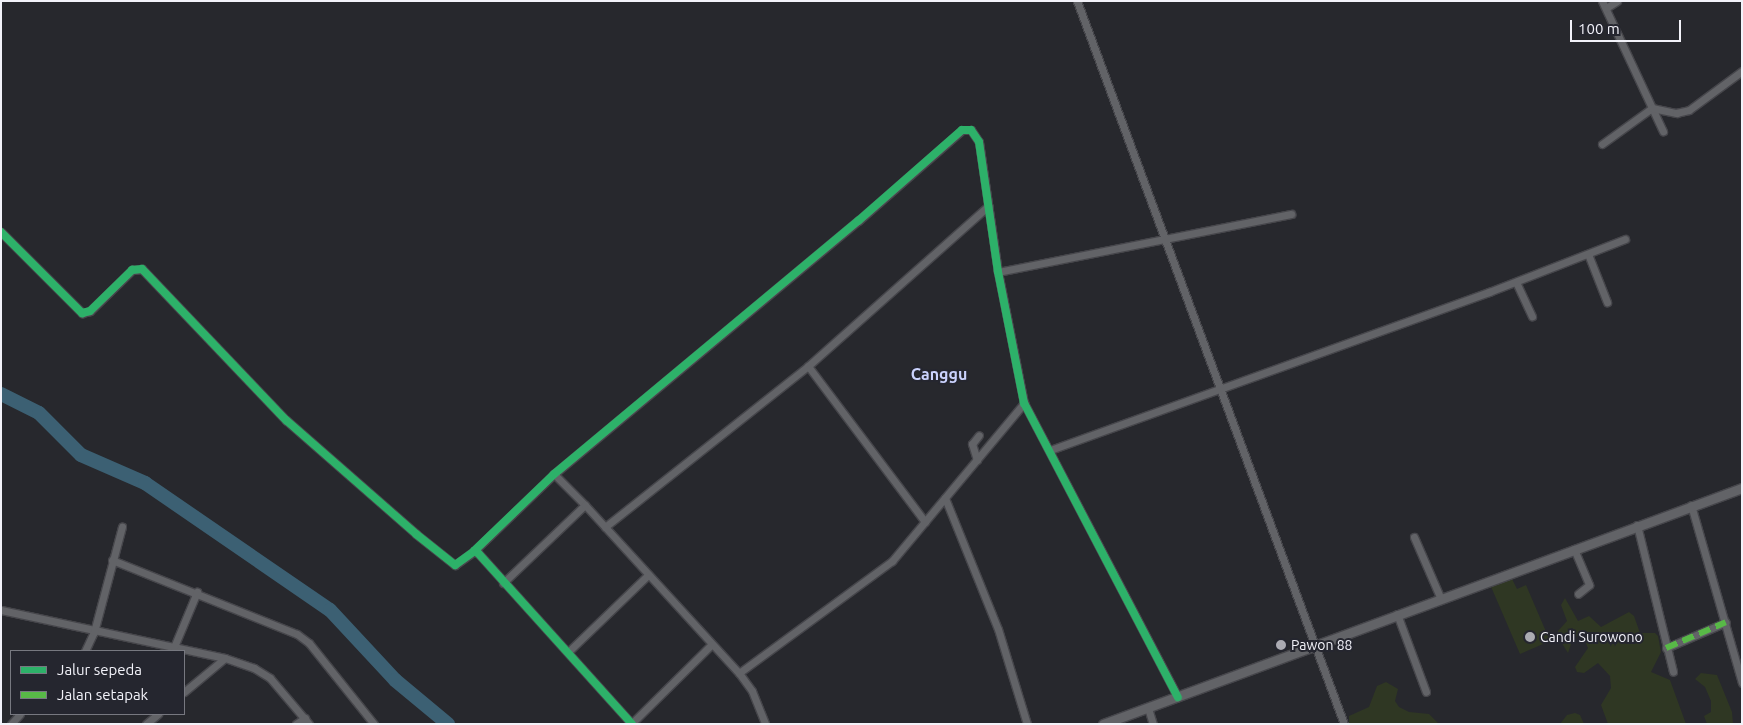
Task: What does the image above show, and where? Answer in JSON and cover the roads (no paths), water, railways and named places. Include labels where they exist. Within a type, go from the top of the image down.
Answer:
[{"type":"street","points":[[1077,1],[1163,241],[1317,646],[1344,724]]},
{"type":"street","points":[[1617,1],[1604,5],[1663,131]]},
{"type":"street","points":[[1602,144],[1652,108],[1685,112],[1742,71]]},
{"type":"street","points":[[1,232],[82,313],[90,311],[132,270],[142,269],[286,420],[416,534],[455,565],[474,551],[554,474],[858,221],[962,130],[971,130],[979,142],[998,272],[1024,403],[1178,697]]},
{"type":"street","points":[[605,527],[808,366],[988,206]]},
{"type":"street","points":[[998,272],[1163,241],[1291,214]]},
{"type":"street","points":[[1050,450],[1516,282],[1625,238]]},
{"type":"street","points":[[1588,254],[1607,302]]},
{"type":"street","points":[[1516,282],[1532,316]]},
{"type":"street","points":[[808,366],[925,522]]},
{"type":"street","points":[[739,673],[867,582],[892,561],[1024,403]]},
{"type":"street","points":[[977,460],[972,444],[979,436]]},
{"type":"street","points":[[554,474],[585,505],[739,673],[752,691],[765,724]]},
{"type":"street","points":[[1102,724],[1317,646],[1397,614],[1636,525],[1742,488]]},
{"type":"street","points":[[945,498],[998,629],[1027,724]]},
{"type":"street","points":[[503,583],[585,505]]},
{"type":"street","points":[[1691,506],[1726,622],[1742,683]]},
{"type":"street","points":[[1636,525],[1673,672]]},
{"type":"street","points":[[85,650],[94,632],[122,527]]},
{"type":"street","points":[[1414,537],[1441,599]]},
{"type":"street","points":[[1574,548],[1589,585],[1578,594]]},
{"type":"street","points":[[474,551],[569,652],[632,724],[712,644]]},
{"type":"street","points":[[112,560],[197,592],[297,634],[309,643],[374,724]]},
{"type":"street","points":[[569,652],[648,575]]},
{"type":"street","points":[[174,647],[197,592]]},
{"type":"street","points":[[1,610],[94,632],[226,658],[254,668],[270,678],[307,721],[296,724]]},
{"type":"street","points":[[1397,614],[1426,692]]},
{"type":"street","points":[[1666,648],[1726,622]]},
{"type":"street","points":[[185,691],[226,658]]},
{"type":"street","points":[[1148,708],[1153,724]]},
{"type":"street","points":[[146,724],[157,715]]},
{"type":"waterway","points":[[1,394],[39,413],[81,455],[145,483],[330,610],[395,680],[448,724]]},
{"type":"place","name":"Candi Surowono","points":[[1530,637]]},
{"type":"place","name":"Pawon 88","points":[[1281,645]]},
{"type":"district","name":"Canggu","points":[[939,374]]}]
